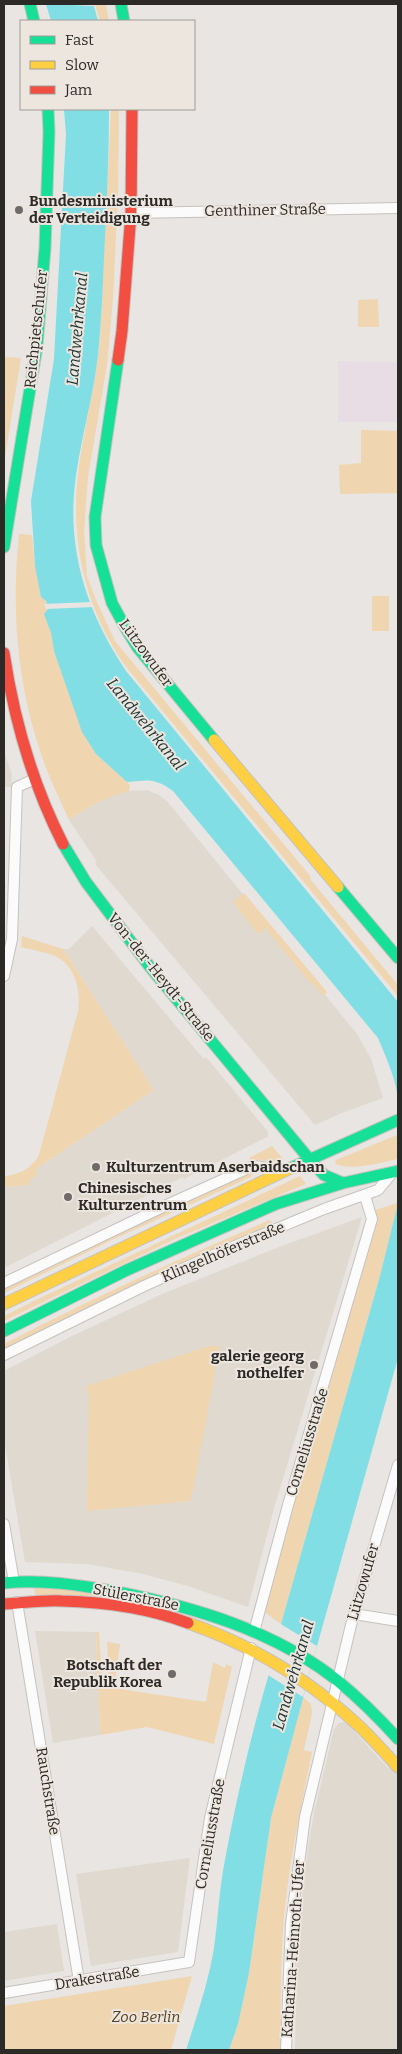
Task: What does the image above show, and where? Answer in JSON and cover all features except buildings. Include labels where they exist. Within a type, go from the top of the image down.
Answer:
[{"type":"main road","points":[[30,4],[34,20]]},
{"type":"main road","points":[[120,4],[124,20]]},
{"type":"main road","name":"Reichpietschufer","points":[[4,547],[8,489],[37,346],[45,248],[48,110]]},
{"type":"main road","name":"Lützowufer","points":[[132,110],[131,213],[121,340],[95,517],[96,544],[112,603],[125,627],[162,678],[398,956]]},
{"type":"main road","points":[[4,653],[19,734],[35,779]]},
{"type":"main road","name":"Von-der-Heydt-Straße","points":[[35,779],[55,828],[86,882],[146,961],[310,1160]]},
{"type":"main road","points":[[4,1304],[285,1171],[397,1121]]},
{"type":"main road","points":[[310,1160],[324,1174],[343,1183]]},
{"type":"main road","name":"Klingelhöferstraße","points":[[4,1331],[127,1270],[276,1204],[343,1183],[396,1171]]},
{"type":"main road","name":"Stülerstraße","points":[[9,1582],[47,1581],[124,1593],[205,1612],[278,1643],[337,1680],[363,1701],[398,1739]]},
{"type":"main road","points":[[9,1582],[17,1602]]},
{"type":"main road","name":"Stülerstraße","points":[[4,1604],[80,1601],[134,1608],[202,1625],[251,1648],[307,1682],[334,1702],[373,1738],[398,1767]]},
{"type":"main road","points":[[251,1648],[254,1632]]},
{"type":"street","name":"Genthiner Straße","points":[[131,213],[398,208]]},
{"type":"street","points":[[4,976],[12,939],[9,884],[17,787],[35,779]]},
{"type":"street","points":[[4,1282],[253,1166],[285,1171]]},
{"type":"street","name":"Klingelhöferstraße","points":[[4,1355],[136,1290],[211,1256],[316,1212],[378,1190],[396,1171]]},
{"type":"street","name":"Corneliusstraße","points":[[254,1632],[288,1505],[372,1219],[365,1196]]},
{"type":"street","name":"Lützowufer","points":[[334,1702],[337,1680],[354,1614],[398,1465]]},
{"type":"street","points":[[4,1524],[9,1582]]},
{"type":"street","name":"Rauchstraße","points":[[17,1602],[79,1981]]},
{"type":"street","points":[[354,1614],[398,1621]]},
{"type":"street","name":"Corneliusstraße","points":[[189,1962],[210,1818],[251,1648]]},
{"type":"street","name":"Katharina-Heinroth-Ufer","points":[[286,2050],[291,1924],[298,1861],[314,1775],[334,1702]]},
{"type":"street","name":"Drakestraße","points":[[4,1993],[189,1962]]},
{"type":"shaded area","points":[[338,361],[398,362],[398,422],[338,422]]},
{"type":"shaded area","points":[[4,751],[12,775],[11,787],[4,787]]},
{"type":"shaded area","points":[[147,790],[167,801],[357,1034],[371,1059],[383,1098],[315,1125],[95,864],[97,862],[69,820],[94,803],[110,796],[129,791]]},
{"type":"shaded area","points":[[92,926],[197,1051],[204,1059],[206,1057],[269,1133],[267,1134],[269,1136],[184,1179],[183,1177],[4,1268],[4,1187],[30,1185],[28,1181],[36,1169],[154,1090],[63,949],[69,949]]},
{"type":"shaded area","points":[[362,1217],[275,1505],[248,1607],[188,1586],[143,1574],[87,1564],[25,1562],[4,1439],[4,1371],[70,1337],[162,1294],[279,1247]]},
{"type":"shaded area","points":[[35,1631],[96,1632],[100,1735],[53,1743]]},
{"type":"shaded area","points":[[344,1722],[357,1728],[354,1731],[388,1768],[392,1765],[398,1774],[398,2050],[295,2050],[297,1937],[308,1848],[314,1813],[334,1729],[339,1723]]},
{"type":"shaded area","points":[[190,1858],[178,1952],[91,1966],[76,1874]]},
{"type":"shaded area","points":[[57,1924],[64,1971],[4,1981],[4,1932]]},
{"type":"green space","points":[[95,5],[106,5],[109,20],[100,20]]},
{"type":"green space","points":[[111,110],[119,110],[118,192],[113,299],[107,365],[88,477],[84,531],[87,576],[115,641],[398,985],[398,996],[127,668],[101,624],[91,600],[79,551],[76,499],[83,439],[96,372],[100,338]]},
{"type":"green space","points":[[378,299],[379,327],[358,327],[358,300]]},
{"type":"green space","points":[[4,357],[21,358],[4,463]]},
{"type":"green space","points":[[361,430],[398,431],[398,493],[340,494],[339,465],[361,463]]},
{"type":"green space","points":[[19,534],[32,535],[35,566],[48,610],[45,614],[54,651],[96,754],[130,785],[129,791],[98,802],[69,820],[42,757],[27,702],[22,675],[16,619]]},
{"type":"green space","points":[[372,596],[389,596],[389,631],[372,631]]},
{"type":"green space","points":[[244,893],[327,992],[323,996],[265,928],[258,934],[233,902]]},
{"type":"green space","points":[[22,936],[63,949],[154,1090],[36,1169],[37,1175],[29,1181],[30,1185],[4,1187],[4,1176],[24,1170],[39,1155],[79,1003],[78,987],[68,966],[55,956],[21,947]]},
{"type":"green space","points":[[397,1135],[397,1159],[358,1167],[335,1164],[336,1160]]},
{"type":"green space","points":[[272,1146],[283,1159],[277,1161],[250,1160],[249,1158]]},
{"type":"green space","points":[[251,1171],[253,1173],[251,1177],[112,1240],[4,1293],[4,1287]]},
{"type":"green space","points":[[300,1176],[306,1184],[175,1239],[4,1321],[4,1316],[38,1299]]},
{"type":"green space","points":[[398,1203],[380,1276],[281,1624],[264,1612],[292,1504],[368,1252],[375,1210]]},
{"type":"green space","points":[[270,1220],[273,1225],[111,1297],[4,1350],[4,1344],[70,1311],[169,1264]]},
{"type":"green space","points":[[209,1346],[220,1346],[191,1501],[87,1511],[89,1396],[86,1386]]},
{"type":"green space","points":[[56,1586],[115,1598],[35,1595],[34,1587]]},
{"type":"green space","points":[[96,1632],[99,1632],[102,1678],[109,1678],[107,1642],[120,1644],[114,1688],[206,1702],[213,1662],[225,1668],[226,1664],[232,1667],[214,1744],[147,1727],[100,1735]]},
{"type":"green space","points":[[303,1697],[311,1704],[312,1714],[304,1750],[312,1752],[287,1890],[281,1970],[281,2050],[229,2050],[238,2023],[249,1973],[271,1818]]},
{"type":"green space","name":"Zoo Berlin","points":[[192,1976],[171,2050],[4,2050],[4,2006]]},
{"type":"water","points":[[46,4],[94,6],[98,20],[51,20]]},
{"type":"water","name":"Landwehrkanal","points":[[64,110],[109,110],[99,340],[93,390],[76,476],[73,517],[79,564],[92,608],[113,651],[126,671],[398,1002],[398,1102],[388,1061],[378,1038],[173,791],[152,781],[127,782],[96,754],[82,732],[54,651],[51,633],[44,614],[48,609],[46,601],[41,597],[35,566],[31,501],[54,359],[66,134]]},
{"type":"water","name":"Landwehrkanal","points":[[398,1203],[398,1358],[271,1818],[249,1973],[238,2024],[229,2050],[186,2050],[212,1961],[224,1865],[250,1744],[284,1626],[281,1624],[380,1276]]},
{"type":"pier","points":[[91,602],[94,607],[46,609],[44,604]]},
{"type":"pier","points":[[284,1626],[317,1646],[303,1697],[268,1675]]},
{"type":"traffic: fast","points":[[30,4],[34,20]]},
{"type":"traffic: fast","points":[[121,4],[124,20]]},
{"type":"traffic: fast","points":[[4,547],[37,346],[45,248],[48,110]]},
{"type":"traffic: fast","points":[[118,360],[95,517],[96,545],[112,603],[125,627],[138,648],[214,740]]},
{"type":"traffic: fast","points":[[63,844],[86,882],[150,967],[310,1160],[324,1175],[343,1183]]},
{"type":"traffic: fast","points":[[338,887],[398,958]]},
{"type":"traffic: fast","points":[[291,1168],[398,1120]]},
{"type":"traffic: fast","points":[[4,1331],[127,1270],[276,1204],[343,1183],[398,1171]]},
{"type":"traffic: fast","points":[[4,1583],[47,1582],[103,1589],[176,1605],[233,1623],[288,1648],[314,1663],[354,1695],[398,1739]]},
{"type":"traffic: slow","points":[[214,740],[338,887]]},
{"type":"traffic: slow","points":[[4,1304],[291,1168]]},
{"type":"traffic: slow","points":[[188,1623],[235,1642],[299,1678],[358,1725],[398,1767]]},
{"type":"traffic: jam","points":[[118,360],[131,213],[132,110]]},
{"type":"traffic: jam","points":[[4,653],[13,703],[33,774],[63,844]]},
{"type":"traffic: jam","points":[[4,1604],[40,1601],[94,1603],[157,1613],[188,1623]]},
{"type":"place","name":"Bundesministerium der Verteidigung","points":[[19,210]]},
{"type":"place","name":"Kulturzentrum Aserbaidschan","points":[[96,1167]]},
{"type":"place","name":"Chinesisches Kulturzentrum","points":[[68,1197]]},
{"type":"place","name":"galerie georg nothelfer","points":[[314,1365]]},
{"type":"place","name":"Botschaft der Republik Korea","points":[[172,1674]]}]
